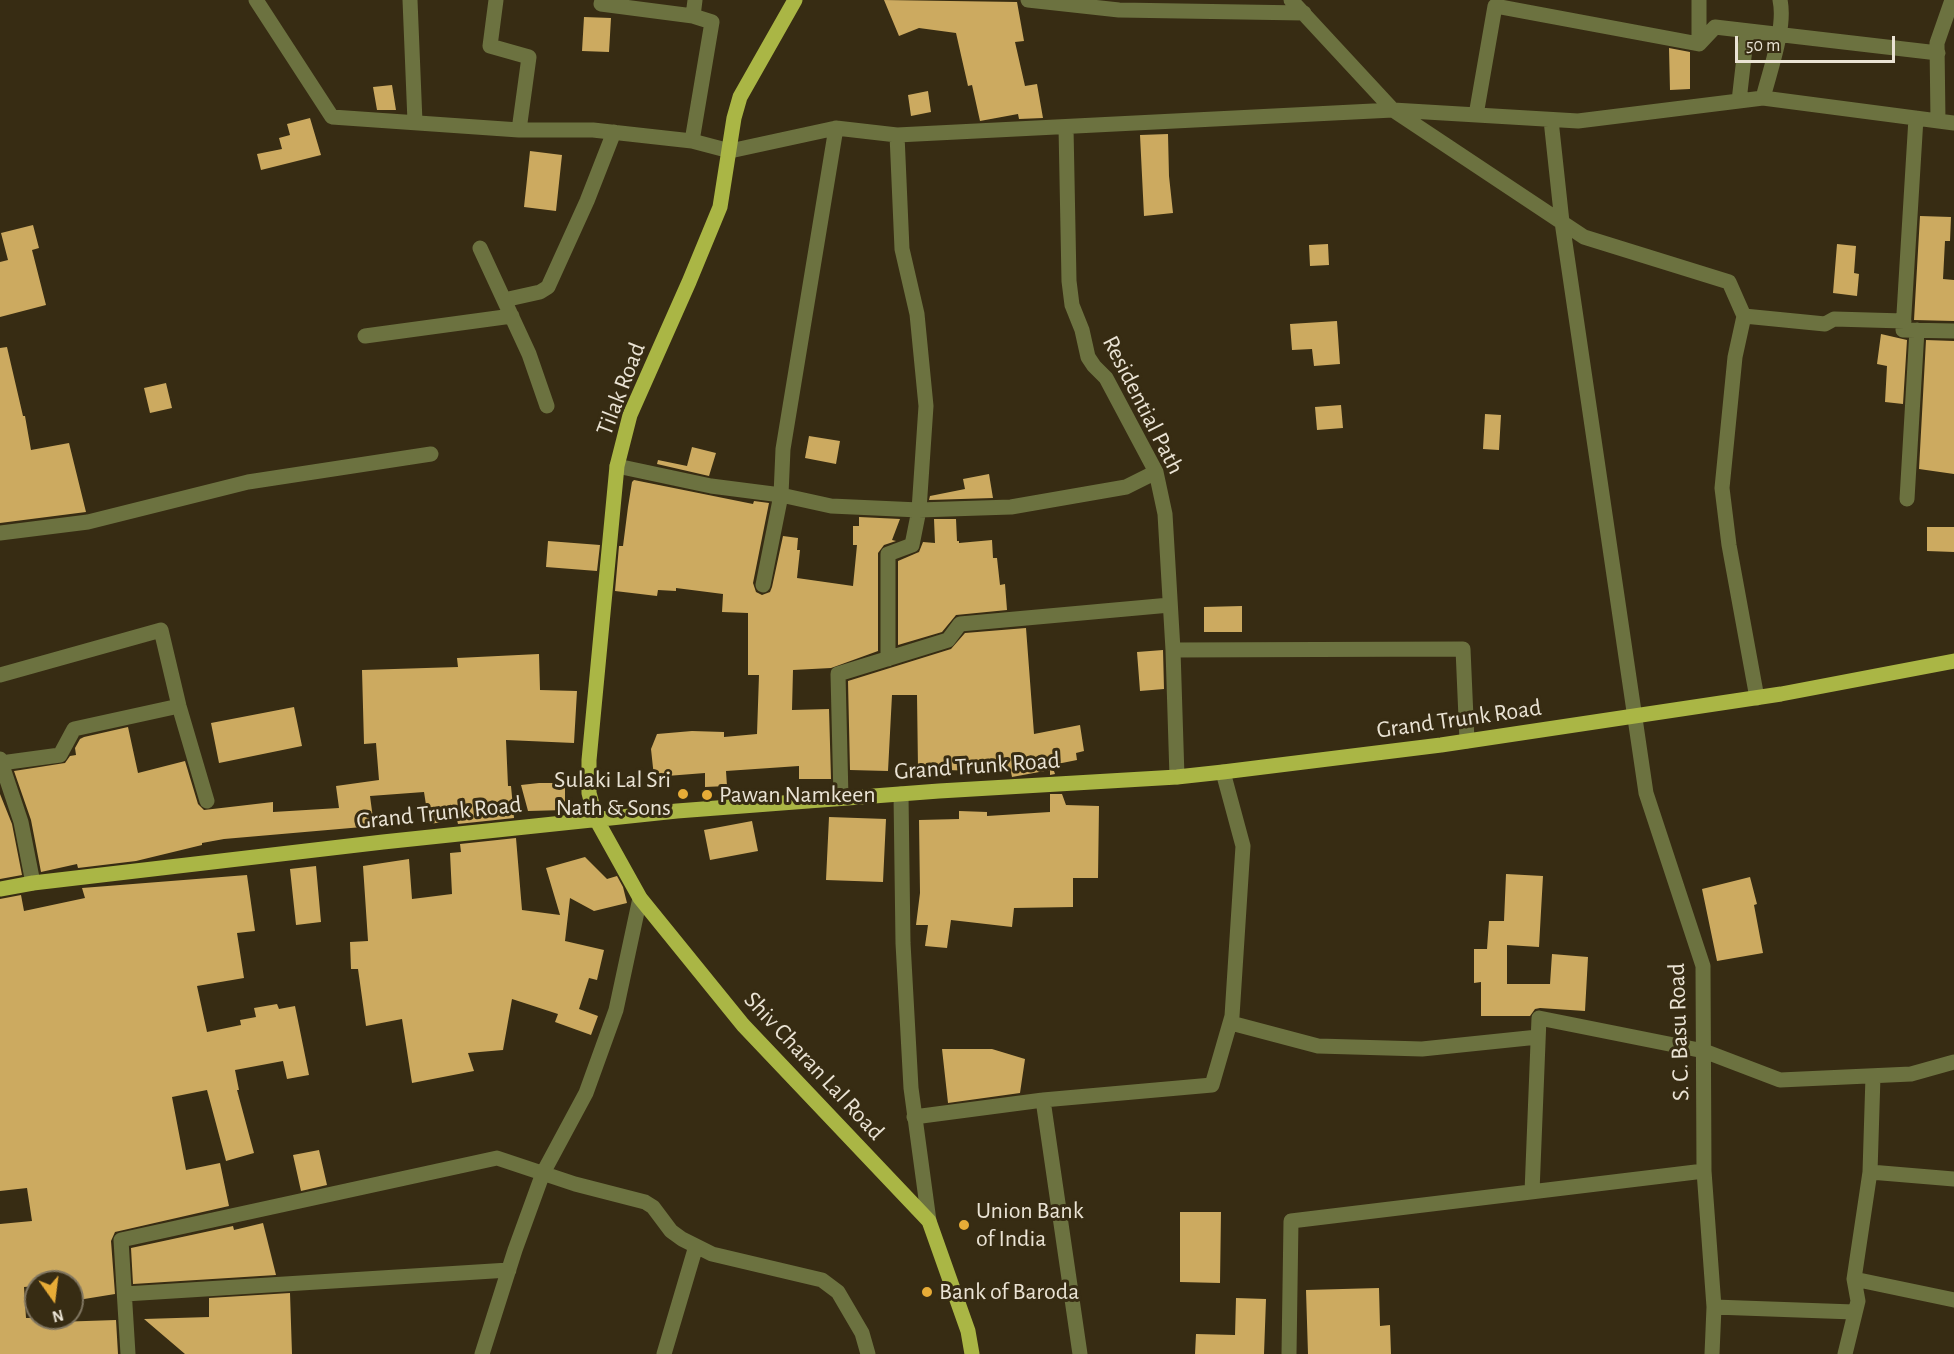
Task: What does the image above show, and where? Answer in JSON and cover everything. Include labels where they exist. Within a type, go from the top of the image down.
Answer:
[{"type":"main road","name":"Tilak Road","points":[[596,819],[589,793],[588,760],[617,466],[630,415],[720,207],[734,118],[740,97],[795,0]]},
{"type":"main road","name":"Grand Trunk Road","points":[[0,889],[33,883],[382,842],[596,819],[841,798],[1177,777],[1223,772],[1467,741],[1757,698],[1954,661]]},
{"type":"main road","name":"Shiv Charan Lal Road","points":[[596,819],[640,898],[743,1025],[929,1221],[968,1331],[972,1354]]},
{"type":"street","points":[[256,0],[332,117],[519,130],[593,130],[692,141],[730,151],[836,128],[897,135],[1392,110],[1578,121],[1763,98],[1954,123]]},
{"type":"street","points":[[410,0],[415,122]]},
{"type":"street","points":[[495,0],[490,46],[529,57],[519,130]]},
{"type":"street","points":[[602,0],[602,4],[693,16],[712,22],[692,141]]},
{"type":"street","points":[[693,16],[695,0]]},
{"type":"street","points":[[1028,0],[1119,10],[1305,13]]},
{"type":"street","points":[[1291,0],[1392,110],[1584,237],[1729,282],[1744,316],[1735,357],[1722,488],[1729,545],[1757,698]]},
{"type":"street","points":[[1699,0],[1700,44]]},
{"type":"street","points":[[1763,98],[1778,35],[1782,10],[1780,0]]},
{"type":"street","points":[[1938,121],[1937,43],[1952,0]]},
{"type":"street","points":[[1476,115],[1494,3],[1700,44]]},
{"type":"street","points":[[1700,44],[1715,27],[1938,53]]},
{"type":"street","points":[[1738,101],[1747,31]]},
{"type":"street","points":[[1916,118],[1903,330],[1954,331]]},
{"type":"street","name":"S. C. Basu Road","points":[[1551,120],[1562,222],[1646,794],[1703,966],[1704,1171],[1714,1308],[1712,1354]]},
{"type":"street","name":"Residential Path","points":[[1066,127],[1069,281],[1072,305],[1082,330],[1088,357],[1106,378],[1156,472],[1165,514],[1177,777]]},
{"type":"street","points":[[763,585],[781,495],[783,449],[836,128]]},
{"type":"street","points":[[504,300],[540,292],[548,287],[614,132]]},
{"type":"street","points":[[888,659],[888,554],[912,545],[920,510],[926,406],[917,314],[902,249],[897,135]]},
{"type":"street","points":[[480,248],[529,354],[547,406]]},
{"type":"street","points":[[365,336],[512,316]]},
{"type":"street","points":[[1744,316],[1825,324],[1834,319],[1904,321]]},
{"type":"street","points":[[1906,499],[1917,330]]},
{"type":"street","points":[[0,533],[88,522],[248,482],[430,454]]},
{"type":"street","points":[[617,466],[711,486],[781,495],[831,506],[920,510],[1011,507],[1126,487],[1156,472]]},
{"type":"street","points":[[841,798],[838,674],[948,640],[960,624],[1170,605]]},
{"type":"street","points":[[0,675],[161,630],[179,706],[207,801]]},
{"type":"street","points":[[1173,650],[1462,650],[1467,741]]},
{"type":"street","points":[[33,883],[21,822],[1,761],[60,755],[74,729],[179,706]]},
{"type":"street","points":[[914,1117],[1043,1100],[1212,1085],[1233,1016],[1243,846],[1223,772]]},
{"type":"street","points":[[901,794],[903,943],[910,1088],[929,1221]]},
{"type":"street","points":[[482,1354],[543,1173],[586,1093],[616,1010],[640,898]]},
{"type":"street","points":[[1532,1192],[1539,1018],[1704,1051],[1780,1080],[1911,1074],[1954,1062]]},
{"type":"street","points":[[1230,1023],[1318,1046],[1422,1049],[1538,1037]]},
{"type":"street","points":[[1845,1354],[1858,1301],[1854,1279],[1870,1172],[1874,1076]]},
{"type":"street","points":[[1043,1100],[1080,1354]]},
{"type":"street","points":[[128,1354],[122,1240],[497,1158],[575,1184],[645,1202],[653,1207],[671,1231],[712,1254],[822,1280],[838,1292],[862,1333],[868,1354]]},
{"type":"street","points":[[1289,1354],[1291,1221],[1704,1171]]},
{"type":"street","points":[[1870,1172],[1954,1179]]},
{"type":"street","points":[[664,1354],[696,1246]]},
{"type":"street","points":[[125,1294],[509,1270]]},
{"type":"street","points":[[1854,1279],[1954,1300]]},
{"type":"street","points":[[1714,1308],[1854,1312]]},
{"type":"building","points":[[884,0],[1017,2],[1024,41],[1015,42],[1025,86],[1037,84],[1043,118],[1019,119],[1018,114],[980,121],[972,85],[968,86],[956,33],[919,28],[899,36]]},
{"type":"building","points":[[584,17],[611,18],[609,52],[582,51]]},
{"type":"building","points":[[1669,48],[1690,52],[1690,89],[1670,90]]},
{"type":"building","points":[[392,85],[396,110],[377,110],[373,87]]},
{"type":"building","points":[[928,91],[931,112],[911,116],[908,95]]},
{"type":"building","points":[[310,118],[321,155],[261,170],[257,154],[282,149],[279,138],[290,135],[287,124]]},
{"type":"building","points":[[1168,134],[1173,213],[1144,216],[1140,135]]},
{"type":"building","points":[[530,151],[562,155],[556,211],[524,207]]},
{"type":"building","points":[[1920,216],[1951,217],[1950,241],[1945,241],[1943,279],[1954,280],[1954,321],[1914,320]]},
{"type":"building","points":[[33,225],[39,248],[32,250],[46,305],[0,317],[0,262],[8,260],[1,233]]},
{"type":"building","points":[[1328,244],[1329,265],[1310,266],[1309,245]]},
{"type":"building","points":[[1837,244],[1856,246],[1854,273],[1859,274],[1857,296],[1833,293]]},
{"type":"building","points":[[1337,321],[1340,364],[1314,366],[1312,349],[1292,350],[1290,324]]},
{"type":"building","points":[[1881,334],[1907,340],[1903,404],[1885,402],[1887,366],[1877,364]]},
{"type":"building","points":[[1926,340],[1954,341],[1954,474],[1919,469]]},
{"type":"building","points":[[7,347],[23,416],[25,416],[31,450],[69,443],[86,512],[0,523],[0,348]]},
{"type":"building","points":[[166,383],[172,408],[150,413],[144,388]]},
{"type":"building","points":[[1341,405],[1343,428],[1317,430],[1315,407]]},
{"type":"building","points":[[1485,414],[1501,415],[1499,450],[1483,449]]},
{"type":"building","points":[[809,436],[840,441],[836,464],[805,458]]},
{"type":"building","points":[[692,447],[716,453],[709,476],[657,464],[658,460],[687,466]]},
{"type":"building","points":[[989,474],[993,498],[929,500],[930,496],[965,489],[963,479]]},
{"type":"building","points":[[634,480],[753,504],[754,501],[769,503],[753,583],[756,592],[762,595],[770,592],[772,587],[783,536],[798,538],[797,550],[800,550],[797,578],[853,586],[857,545],[853,545],[853,526],[859,526],[859,517],[900,519],[892,540],[896,541],[884,545],[878,553],[878,651],[831,668],[793,670],[792,710],[829,709],[831,779],[799,779],[799,766],[726,771],[727,786],[705,787],[705,773],[654,777],[651,749],[657,734],[692,731],[724,732],[724,737],[757,734],[759,675],[748,675],[748,613],[722,612],[723,594],[676,588],[676,591],[658,590],[657,596],[615,591],[619,546],[623,546]]},
{"type":"building","points":[[934,519],[956,519],[959,543],[992,540],[993,558],[997,558],[1000,585],[1005,584],[1007,610],[956,615],[942,632],[898,645],[898,561],[919,552],[923,542],[935,543]]},
{"type":"building","points":[[1927,527],[1954,527],[1954,552],[1927,551]]},
{"type":"building","points":[[548,541],[600,545],[597,571],[546,567]]},
{"type":"building","points":[[1242,606],[1242,632],[1204,632],[1204,607]]},
{"type":"building","points":[[1026,628],[1034,734],[1080,725],[1084,751],[1076,753],[1077,760],[1052,765],[1055,774],[1050,775],[1050,770],[1012,777],[1011,772],[977,774],[976,771],[918,769],[917,695],[892,695],[888,771],[850,770],[848,681],[951,649],[965,633]]},
{"type":"building","points":[[1163,650],[1164,689],[1140,691],[1137,652]]},
{"type":"building","points":[[539,654],[540,690],[577,691],[574,743],[506,740],[508,786],[511,786],[514,818],[458,824],[457,820],[429,824],[424,792],[370,796],[374,826],[224,839],[136,861],[78,868],[77,864],[41,872],[31,820],[14,771],[65,763],[70,756],[76,755],[75,748],[80,739],[84,737],[128,727],[138,773],[185,761],[198,804],[204,810],[273,802],[273,812],[339,808],[336,786],[379,780],[376,743],[364,744],[362,670],[458,667],[457,658]]},
{"type":"building","points":[[294,707],[302,746],[219,763],[211,723]]},
{"type":"building","points":[[565,783],[565,810],[528,811],[521,785]]},
{"type":"building","points":[[0,794],[12,824],[22,875],[0,879]]},
{"type":"building","points":[[1050,794],[1062,794],[1066,805],[1099,806],[1098,878],[1073,878],[1073,907],[1014,908],[1012,927],[951,920],[947,948],[925,946],[928,925],[916,925],[920,893],[919,820],[959,819],[959,811],[987,812],[987,816],[1050,812]]},
{"type":"building","points":[[829,817],[886,819],[883,882],[826,880]]},
{"type":"building","points":[[752,821],[758,851],[710,860],[704,830]]},
{"type":"building","points":[[516,838],[522,910],[560,915],[546,868],[585,857],[607,879],[617,876],[623,887],[627,903],[594,911],[570,898],[565,941],[604,950],[597,980],[589,978],[579,1009],[598,1016],[591,1035],[555,1022],[558,1014],[512,999],[503,1050],[468,1053],[474,1071],[412,1083],[402,1019],[366,1026],[358,969],[351,969],[350,942],[368,941],[363,866],[409,859],[412,899],[452,894],[450,853],[461,852],[460,844]]},
{"type":"building","points":[[316,866],[321,922],[296,925],[290,869]]},
{"type":"building","points":[[1506,874],[1543,876],[1539,947],[1507,945],[1507,984],[1550,984],[1552,954],[1588,957],[1585,1011],[1540,1008],[1535,1009],[1530,1016],[1481,1016],[1481,982],[1474,983],[1474,949],[1487,949],[1489,921],[1504,921]]},
{"type":"building","points":[[247,875],[255,931],[237,933],[244,978],[197,986],[207,1032],[241,1025],[240,1020],[256,1017],[254,1008],[277,1004],[279,1009],[295,1006],[309,1075],[287,1079],[283,1061],[235,1070],[239,1090],[237,1090],[254,1153],[226,1161],[207,1090],[172,1097],[186,1170],[220,1163],[229,1206],[115,1232],[111,1241],[115,1294],[84,1299],[84,1270],[24,1270],[24,1330],[84,1330],[84,1321],[116,1320],[118,1354],[0,1354],[0,1224],[32,1221],[27,1188],[0,1191],[0,899],[21,895],[24,911],[85,898],[82,888]]},
{"type":"building","points":[[1750,877],[1757,904],[1754,905],[1763,953],[1717,961],[1702,889]]},
{"type":"building","points":[[942,1049],[992,1049],[1025,1059],[1020,1093],[948,1103]]},
{"type":"building","points":[[319,1150],[327,1185],[301,1191],[293,1155]]},
{"type":"building","points":[[1180,1212],[1221,1212],[1220,1283],[1180,1282]]},
{"type":"building","points":[[263,1223],[276,1275],[133,1284],[131,1248],[233,1226],[234,1230]]},
{"type":"building","points":[[1379,1288],[1380,1326],[1390,1325],[1391,1354],[1308,1354],[1306,1290]]},
{"type":"building","points":[[290,1293],[292,1354],[185,1354],[144,1319],[209,1317],[209,1298]]},
{"type":"building","points":[[1236,1298],[1266,1299],[1264,1354],[1195,1354],[1196,1334],[1235,1335]]},
{"type":"place","name":"Sulaki Lal Sri Nath & Sons","points":[[683,794]]},
{"type":"place","name":"Pawan Namkeen","points":[[707,795]]},
{"type":"place","name":"Union Bank of India","points":[[964,1225]]},
{"type":"place","name":"Bank of Baroda","points":[[927,1292]]}]
